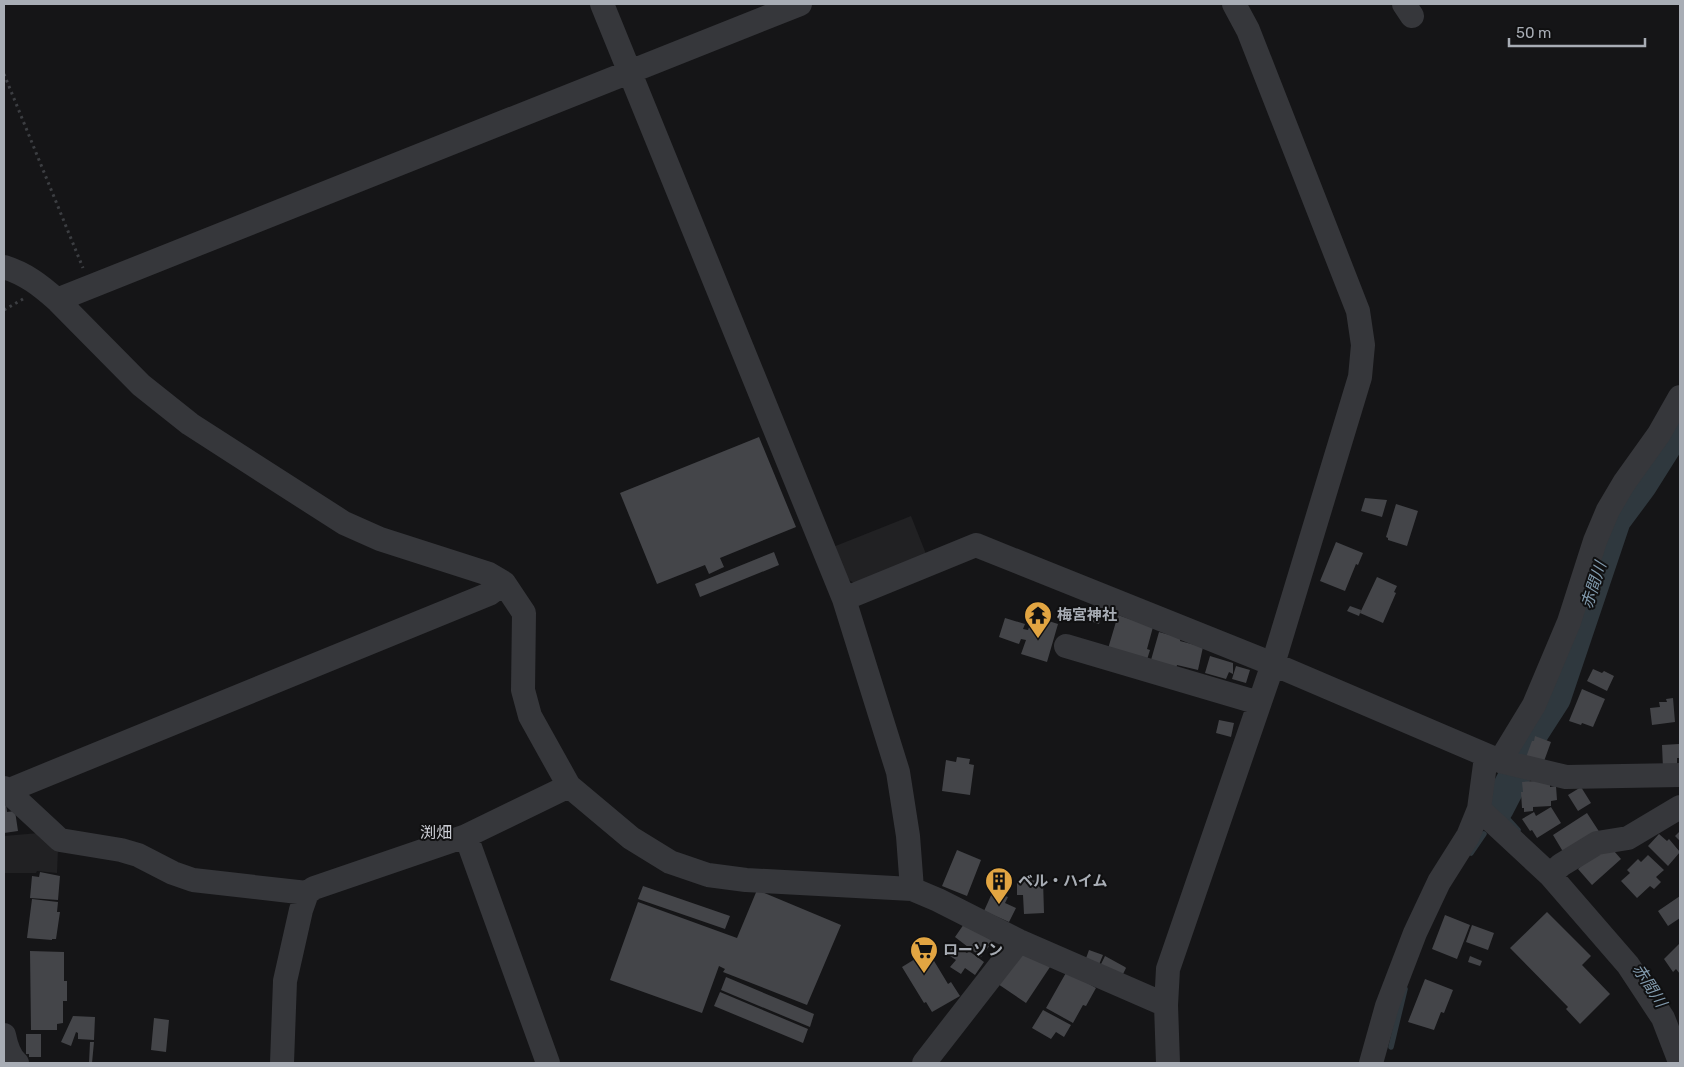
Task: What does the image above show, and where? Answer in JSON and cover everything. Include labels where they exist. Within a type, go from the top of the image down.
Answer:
[{"type":"street","points":[[602,4],[844,599],[898,772],[908,836],[912,889]]},
{"type":"street","points":[[57,300],[800,4]]},
{"type":"street","points":[[1168,1063],[1166,1005],[1168,968],[1273,664],[1360,377],[1363,345],[1358,311],[1248,30],[1234,4]]},
{"type":"street","points":[[4,267],[20,272],[57,300],[141,385],[190,424],[344,523],[380,539],[489,574],[504,583],[524,613],[523,690],[530,716],[569,786],[631,838],[670,862],[708,875],[746,880],[912,889],[1019,941],[1166,1005]]},
{"type":"street","points":[[1371,1063],[1387,1006],[1415,933],[1439,882],[1468,836],[1479,809],[1493,759],[1534,705],[1569,622],[1595,541],[1608,510],[1659,434],[1680,397]]},
{"type":"street","points":[[844,599],[976,545],[1273,664],[1493,759],[1566,776],[1680,775]]},
{"type":"street","points":[[307,893],[193,880],[173,873],[138,855],[121,850],[60,840],[6,789],[489,594],[504,583]]},
{"type":"street","points":[[1066,646],[1258,703]]},
{"type":"street","points":[[282,1063],[285,980],[301,910],[307,893],[314,888],[466,836],[569,786]]},
{"type":"street","points":[[1555,870],[1597,843],[1628,838],[1680,807]]},
{"type":"street","points":[[1479,809],[1555,870],[1628,965],[1663,1018],[1680,1062]]},
{"type":"street","points":[[466,836],[548,1063]]},
{"type":"street","points":[[924,1063],[1019,941]]},
{"type":"street","points":[[4,1035],[6,1045],[17,1063]]},
{"type":"path","points":[[4,74],[90,287]]},
{"type":"shaded area","points":[[911,516],[926,554],[856,584],[847,579],[833,547]]},
{"type":"shaded area","points":[[39,833],[58,849],[57,873],[37,871],[36,873],[4,873],[4,836]]},
{"type":"building","points":[[759,437],[796,527],[720,558],[724,567],[709,574],[705,565],[657,584],[620,493]]},
{"type":"building","points":[[1365,498],[1387,500],[1382,517],[1361,511]]},
{"type":"building","points":[[1396,504],[1418,511],[1407,546],[1388,540],[1386,537]]},
{"type":"building","points":[[1336,542],[1363,553],[1358,565],[1356,564],[1345,591],[1320,581]]},
{"type":"building","points":[[774,552],[779,565],[700,597],[695,584]]},
{"type":"building","points":[[1377,577],[1397,586],[1394,592],[1396,593],[1383,623],[1360,613]]},
{"type":"building","points":[[1350,606],[1361,610],[1359,616],[1347,611]]},
{"type":"building","points":[[1079,607],[1102,614],[1099,624],[1075,616]]},
{"type":"building","points":[[1118,615],[1153,627],[1147,649],[1150,650],[1146,663],[1107,652]]},
{"type":"building","name":"梅宮神社","points":[[1033,616],[1058,624],[1047,662],[1021,654],[1026,640],[1021,639],[1019,644],[999,637],[1005,618],[1025,624],[1023,629],[1028,630]]},
{"type":"building","points":[[1159,632],[1181,638],[1180,641],[1203,647],[1198,670],[1177,665],[1176,669],[1151,660]]},
{"type":"building","points":[[1210,656],[1233,663],[1233,674],[1229,672],[1226,679],[1205,673]]},
{"type":"building","points":[[1236,666],[1250,670],[1246,683],[1232,679]]},
{"type":"building","points":[[1593,669],[1602,673],[1604,671],[1614,676],[1607,691],[1587,681]]},
{"type":"building","points":[[1582,689],[1605,699],[1593,727],[1569,721]]},
{"type":"building","points":[[1673,698],[1675,722],[1652,725],[1650,708],[1660,707],[1659,702],[1667,702],[1666,699]]},
{"type":"building","points":[[1219,720],[1234,723],[1231,737],[1216,733]]},
{"type":"building","points":[[1535,736],[1551,742],[1543,764],[1525,760]]},
{"type":"building","points":[[1679,744],[1677,766],[1663,768],[1662,745]]},
{"type":"building","points":[[957,757],[970,759],[969,764],[974,765],[970,795],[942,791],[946,760],[956,762]]},
{"type":"building","points":[[1550,780],[1550,787],[1556,786],[1557,800],[1551,801],[1551,806],[1533,807],[1533,811],[1524,812],[1524,808],[1522,808],[1522,782]]},
{"type":"building","points":[[1581,787],[1591,803],[1578,811],[1568,795]]},
{"type":"building","points":[[4,804],[6,804],[7,812],[15,811],[18,831],[4,833]]},
{"type":"building","points":[[1551,807],[1561,823],[1537,838],[1522,819],[1534,812],[1536,816]]},
{"type":"building","points":[[1587,813],[1600,833],[1565,855],[1553,835]]},
{"type":"building","points":[[1680,831],[1680,841],[1675,836]]},
{"type":"building","points":[[1659,834],[1667,841],[1669,839],[1680,852],[1668,866],[1648,846]]},
{"type":"building","points":[[1607,843],[1621,859],[1592,885],[1578,869]]},
{"type":"building","points":[[957,850],[981,860],[967,896],[942,886]]},
{"type":"building","points":[[1648,855],[1664,870],[1656,877],[1661,882],[1654,889],[1650,886],[1637,898],[1621,881],[1630,873],[1627,870],[1638,859],[1641,862]]},
{"type":"building","points":[[40,872],[60,876],[58,900],[30,898],[32,876],[39,877]]},
{"type":"building","points":[[1043,880],[1044,913],[1024,914],[1023,895],[1017,895],[1017,881]]},
{"type":"building","points":[[643,886],[730,916],[725,929],[638,899]]},
{"type":"building","points":[[757,890],[841,925],[807,1005],[723,972],[725,969],[719,966],[702,1013],[610,980],[638,902],[737,938]]},
{"type":"building","name":"ベル・ハイム","points":[[993,891],[1008,897],[1005,903],[1016,908],[1009,922],[984,911]]},
{"type":"building","points":[[1680,896],[1680,918],[1668,926],[1658,911]]},
{"type":"building","points":[[32,899],[58,902],[57,912],[60,912],[56,939],[27,938]]},
{"type":"building","points":[[1547,912],[1591,956],[1582,965],[1610,994],[1580,1024],[1566,1009],[1568,1007],[1510,948]]},
{"type":"building","points":[[1445,915],[1470,925],[1457,959],[1432,949]]},
{"type":"building","points":[[964,924],[993,941],[981,957],[955,937]]},
{"type":"building","points":[[1472,925],[1494,933],[1488,950],[1466,942]]},
{"type":"building","points":[[1680,943],[1680,974],[1676,969],[1673,972],[1664,959]]},
{"type":"building","points":[[954,945],[967,953],[969,951],[984,962],[975,975],[965,968],[961,974],[950,967],[956,960],[947,954]]},
{"type":"building","points":[[1089,950],[1103,955],[1098,967],[1085,961]]},
{"type":"building","points":[[30,951],[64,952],[64,981],[67,981],[67,1001],[63,1001],[63,1023],[57,1024],[57,1030],[31,1030]]},
{"type":"building","name":"ローソン","points":[[928,951],[948,984],[951,982],[960,996],[932,1012],[926,1002],[924,1003],[902,967]]},
{"type":"building","points":[[1024,952],[1050,967],[1026,1003],[998,984]]},
{"type":"building","points":[[1105,956],[1126,968],[1120,980],[1098,970]]},
{"type":"building","points":[[1470,956],[1482,961],[1480,966],[1468,962]]},
{"type":"building","points":[[1067,971],[1096,988],[1086,1006],[1083,1005],[1073,1023],[1046,1008]]},
{"type":"building","points":[[726,977],[814,1014],[810,1027],[721,990]]},
{"type":"building","points":[[1425,979],[1453,990],[1444,1013],[1441,1012],[1434,1030],[1408,1022]]},
{"type":"building","points":[[720,992],[808,1029],[803,1043],[714,1006]]},
{"type":"building","points":[[1043,1010],[1071,1025],[1064,1037],[1056,1032],[1051,1039],[1032,1028]]},
{"type":"building","points":[[73,1016],[95,1017],[94,1040],[78,1039],[78,1033],[76,1032],[71,1046],[61,1042]]},
{"type":"building","points":[[154,1018],[169,1020],[166,1052],[151,1050]]},
{"type":"building","points":[[26,1034],[41,1034],[41,1057],[29,1057],[29,1054],[26,1054]]},
{"type":"building","points":[[90,1042],[94,1042],[92,1063],[89,1063]]},
{"type":"waterway","name":"赤間川","points":[[1522,756],[1526,743],[1555,698],[1615,520],[1641,485],[1680,423]]},
{"type":"waterway","name":"赤間川","points":[[1498,808],[1515,775]]},
{"type":"waterway","name":"赤間川","points":[[1498,808],[1518,830]]},
{"type":"waterway","points":[[1471,853],[1484,834]]},
{"type":"waterway","points":[[1391,1047],[1405,989]]},
{"type":"place","name":"梅宮神社","points":[[1038,639]]},
{"type":"place","name":"ベル・ハイム","points":[[999,905]]},
{"type":"place","name":"ローソン","points":[[924,974]]},
{"type":"district","name":"渕畑","points":[[436,832]]}]
